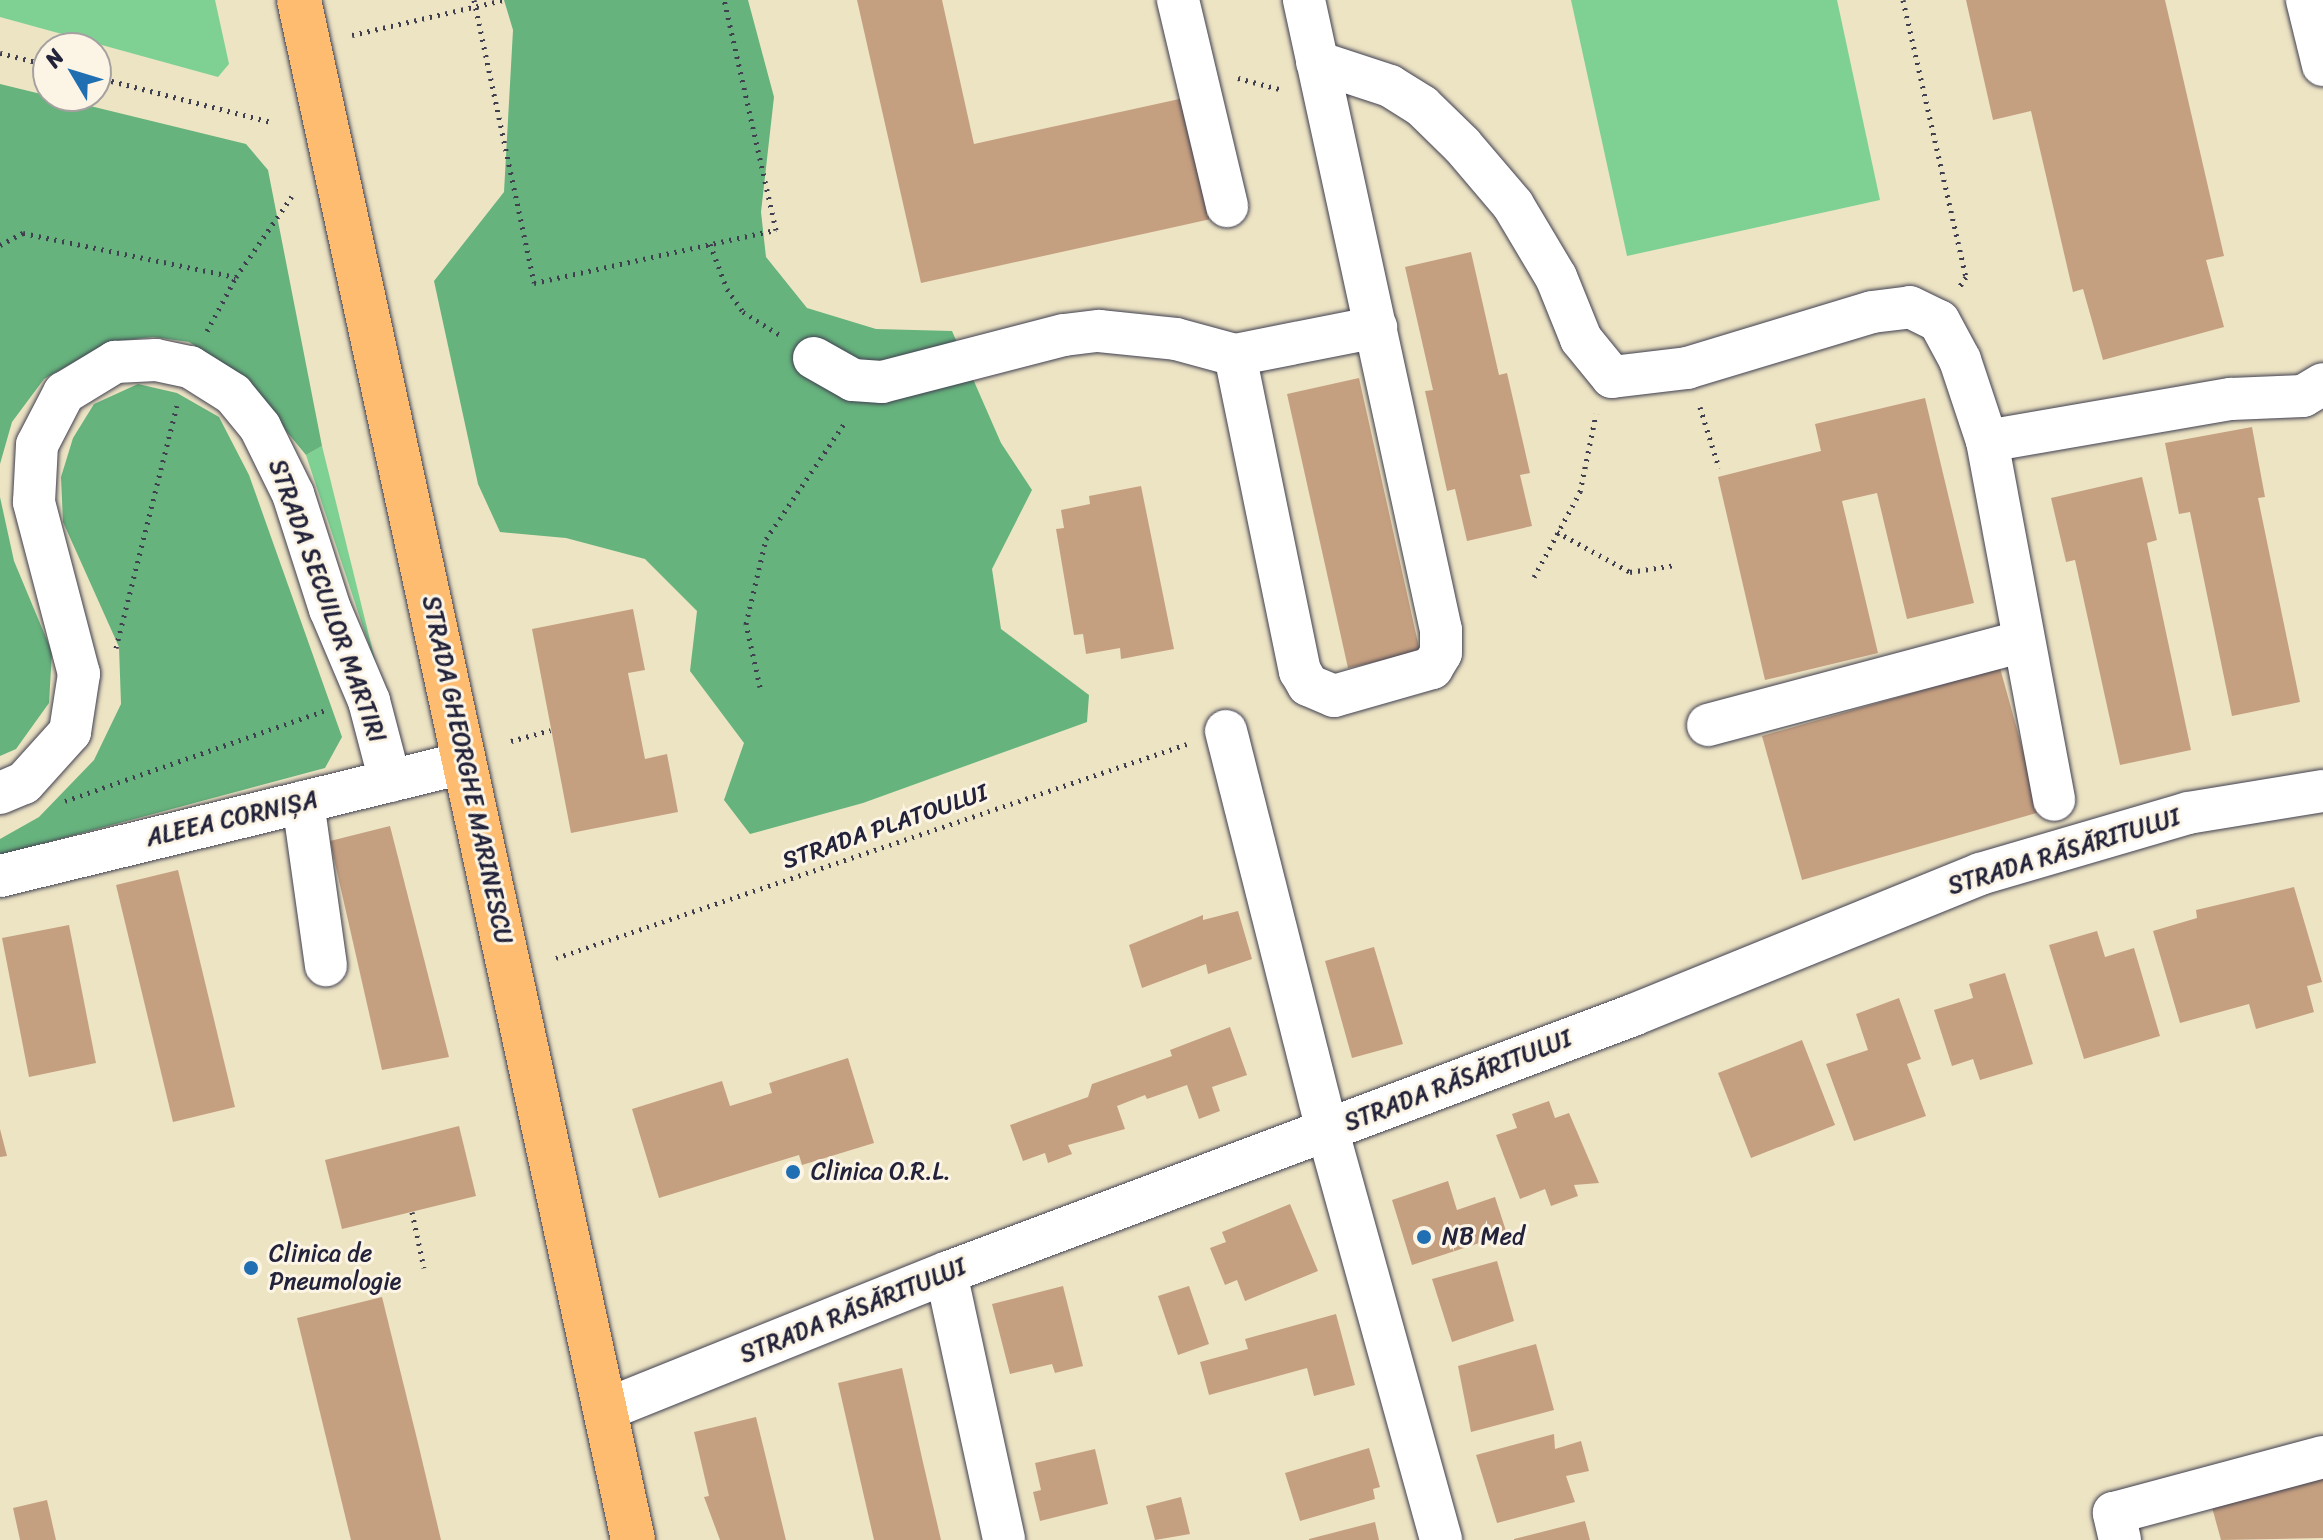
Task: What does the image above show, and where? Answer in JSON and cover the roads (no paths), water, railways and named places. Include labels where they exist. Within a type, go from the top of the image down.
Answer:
[{"type":"main road","name":"STRADA GHEORGHE MARINESCU","points":[[299,0],[633,1540]]},
{"type":"street","points":[[1178,0],[1227,206]]},
{"type":"street","points":[[1235,355],[1300,671],[1318,693],[1334,696],[1432,668],[1441,653],[1441,630],[1304,0]]},
{"type":"street","points":[[2307,0],[2323,65]]},
{"type":"street","points":[[1317,62],[1390,86],[1422,106],[1462,145],[1513,205],[1556,277],[1581,339],[1612,377],[1687,368],[1872,312],[1910,307],[1939,321],[1960,360],[1987,441],[2054,800]]},
{"type":"street","points":[[814,358],[853,380],[882,382],[1064,335],[1099,331],[1176,339],[1235,355],[1376,327]]},
{"type":"street","name":"STRADA SECUILOR MARTIRI","points":[[0,793],[24,783],[70,732],[79,674],[34,502],[37,445],[64,393],[115,362],[142,361],[190,367],[233,394],[260,427],[293,494],[330,609],[369,701],[390,781]]},
{"type":"street","points":[[1987,441],[2231,399],[2303,396],[2323,384]]},
{"type":"street","points":[[1708,725],[2023,641]]},
{"type":"street","points":[[1226,731],[1328,1130],[1441,1540]]},
{"type":"street","name":"ALEEA CORNIȘA","points":[[0,876],[464,763]]},
{"type":"street","name":"STRADA RĂSĂRITULUI","points":[[605,1410],[946,1273],[1633,1015],[1980,874],[2188,813],[2323,791]]},
{"type":"street","points":[[303,802],[326,965]]},
{"type":"street","points":[[946,1273],[1004,1540]]},
{"type":"street","points":[[2120,1540],[2114,1513],[2323,1457]]},
{"type":"place","name":"Clinica O.R.L.","points":[[793,1172]]},
{"type":"place","name":"NB Med","points":[[1424,1237]]},
{"type":"place","name":"Clinica de Pneumologie","points":[[251,1268]]}]
